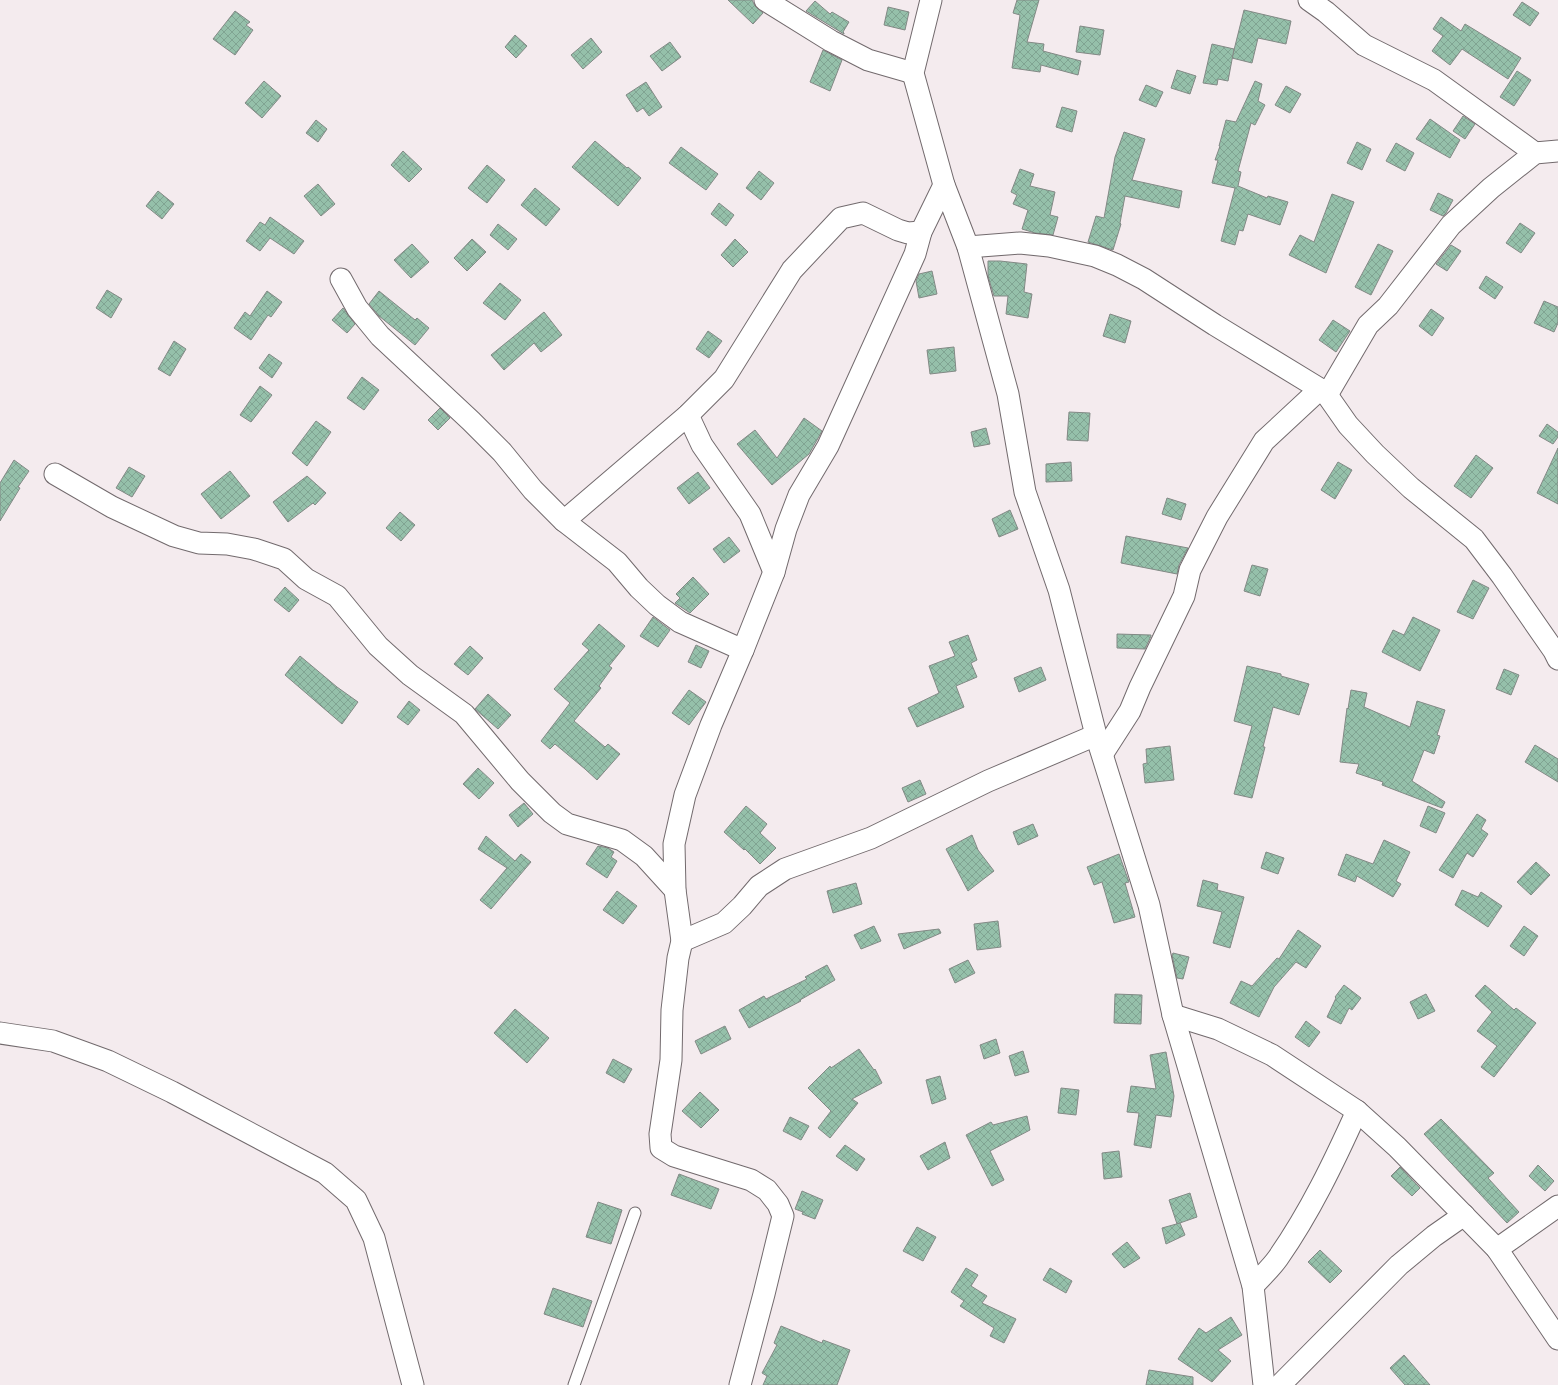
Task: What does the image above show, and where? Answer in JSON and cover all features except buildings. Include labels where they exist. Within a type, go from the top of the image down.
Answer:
[{"type":"street","points":[[765,0],[831,41],[868,60],[913,73]]},
{"type":"street","points":[[931,0],[913,73],[944,185],[968,247],[1008,394],[1025,492],[1060,590],[1099,744],[1149,905],[1173,1015],[1253,1286],[1264,1385]]},
{"type":"street","points":[[1309,0],[1326,12],[1364,45],[1434,80],[1535,153]]},
{"type":"street","points":[[682,941],[724,923],[742,906],[759,886],[785,868],[871,838],[988,781],[1099,744],[1130,711],[1184,596],[1190,570],[1217,517],[1264,440],[1324,392],[1368,325],[1388,306],[1451,225],[1491,188],[1535,153],[1558,151]]},
{"type":"street","points":[[740,1385],[783,1216],[778,1204],[767,1190],[751,1180],[674,1156],[661,1148],[660,1134],[671,1060],[672,1010],[678,958],[682,941],[675,890],[674,844],[685,795],[711,725],[774,572],[786,529],[799,495],[828,446],[851,400],[915,254],[922,232],[944,185]]},
{"type":"street","points":[[564,522],[688,415],[724,379],[792,270],[841,218],[863,213],[898,230],[908,233],[922,232]]},
{"type":"street","points":[[968,247],[1020,243],[1049,246],[1095,256],[1144,279],[1215,325],[1324,392],[1348,425],[1375,454],[1411,488],[1474,539],[1506,582],[1558,659]]},
{"type":"street","points":[[341,279],[357,308],[380,336],[441,392],[502,452],[533,490],[564,522],[617,562],[639,588],[657,606],[680,622],[743,650]]},
{"type":"street","points":[[688,415],[702,445],[750,514],[774,572]]},
{"type":"street","points":[[55,474],[112,507],[174,536],[199,543],[227,544],[254,549],[284,559],[306,579],[337,596],[378,646],[410,675],[464,714],[520,781],[552,813],[567,824],[622,840],[644,856],[675,890]]},
{"type":"street","points":[[1173,1015],[1218,1029],[1272,1055],[1357,1111],[1397,1147],[1497,1249],[1558,1339]]},
{"type":"street","points":[[0,1033],[53,1041],[108,1060],[325,1173],[356,1200],[374,1238],[413,1385]]},
{"type":"street","points":[[1253,1286],[1277,1260],[1308,1211],[1327,1176],[1357,1111]]},
{"type":"street","points":[[1497,1249],[1558,1206]]},
{"type":"street","points":[[1280,1385],[1398,1265],[1434,1236],[1464,1215]]},
{"type":"lane","points":[[574,1385],[635,1213]]}]
